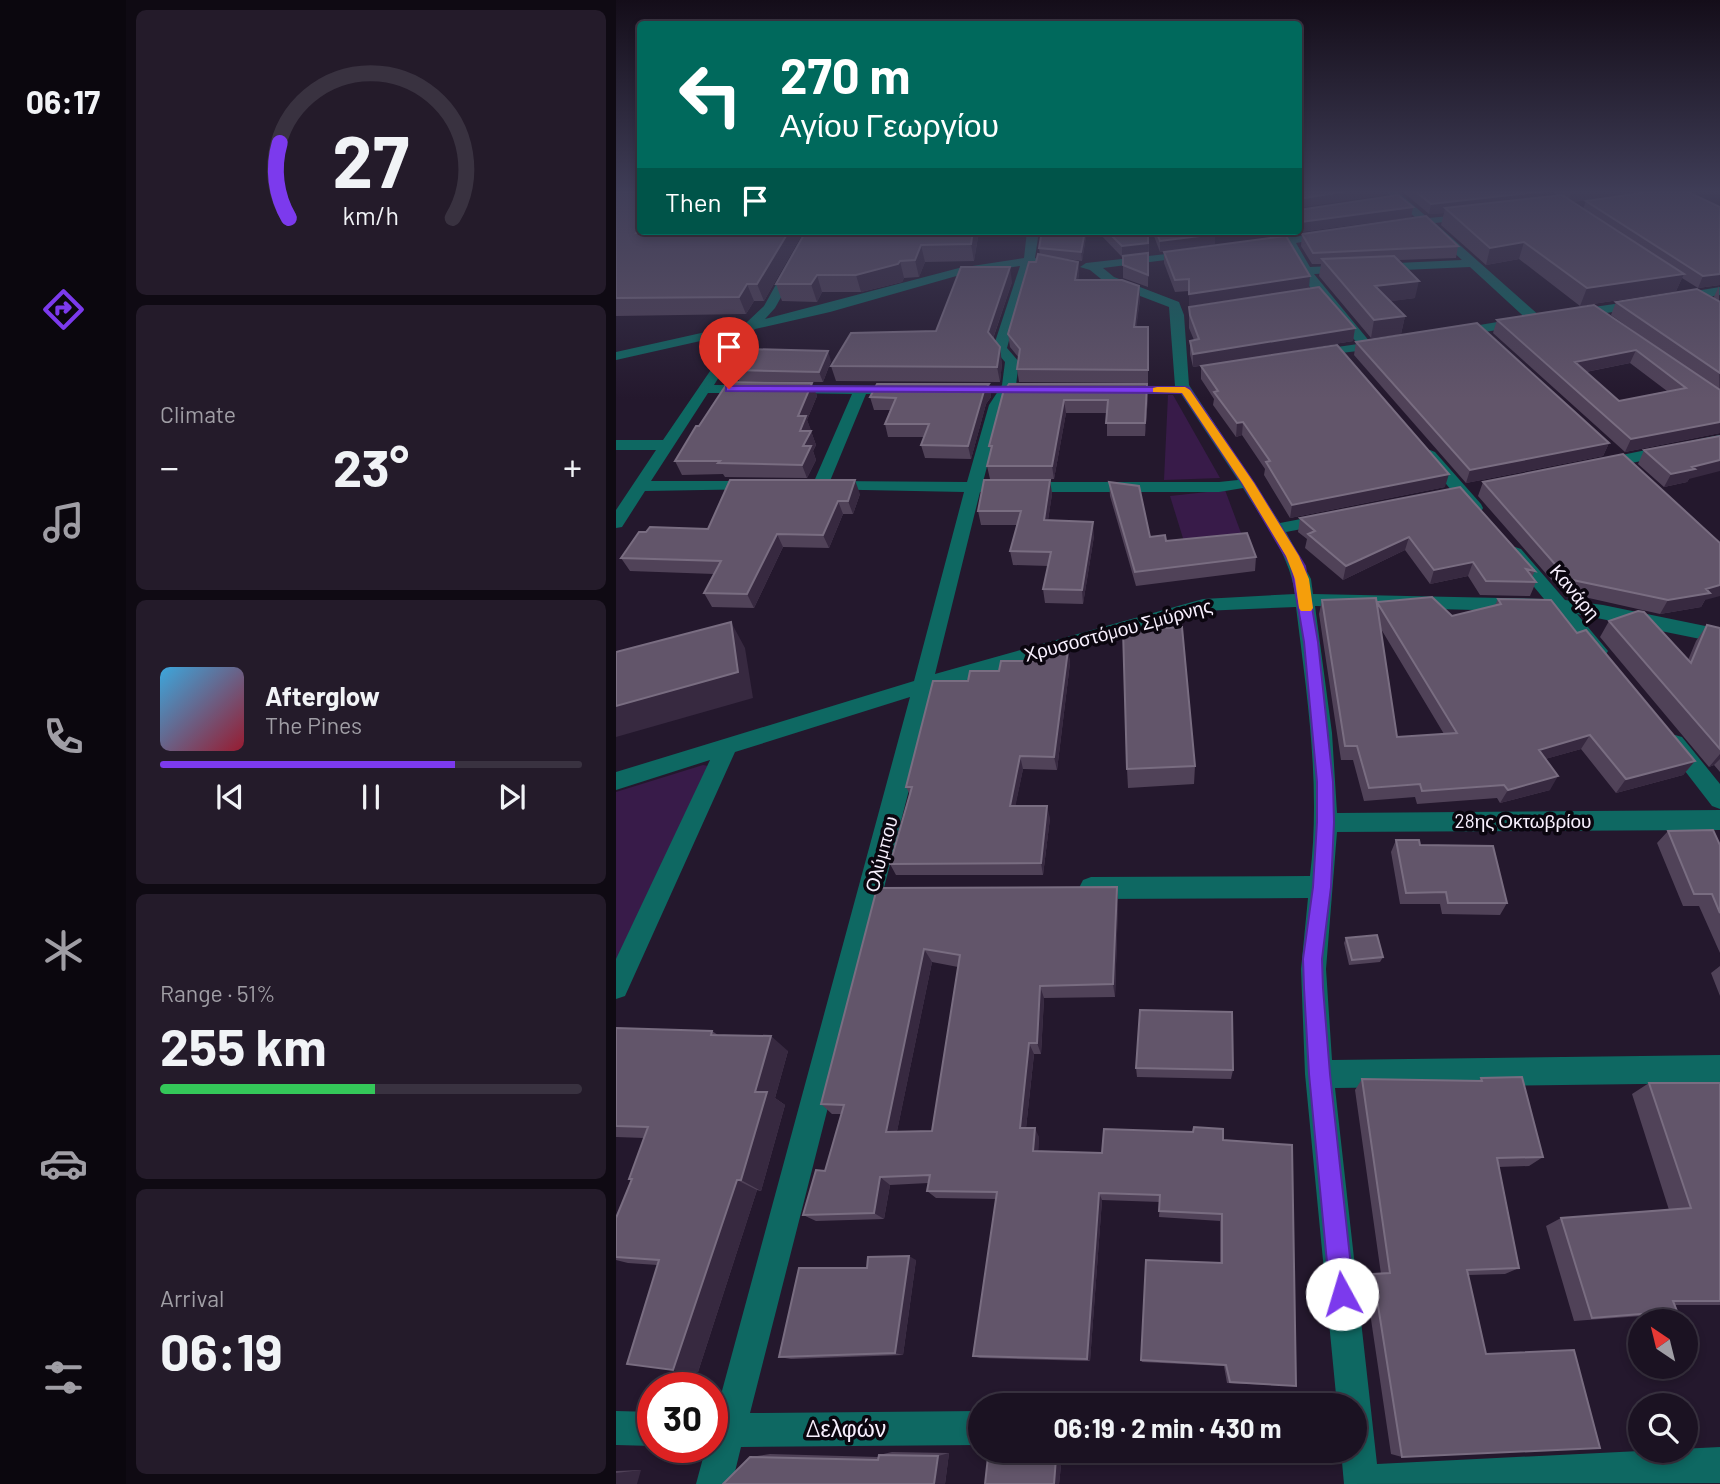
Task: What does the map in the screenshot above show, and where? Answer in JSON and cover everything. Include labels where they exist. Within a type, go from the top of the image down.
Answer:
[{"type":"street","points":[[616,523],[734,343],[769,308],[796,260]]},
{"type":"street","points":[[1072,268],[1146,260]]},
{"type":"street","points":[[1299,260],[1313,294],[1367,346]]},
{"type":"street","points":[[1471,260],[1548,318]]},
{"type":"street","points":[[616,356],[813,313],[973,270],[1028,261],[1053,264]]},
{"type":"street","name":"Ολύμπου","points":[[728,1402],[872,889],[944,596],[996,405],[1009,382],[1012,362],[1000,348],[1019,281],[1028,261]]},
{"type":"street","points":[[1305,271],[1403,264],[1474,263]]},
{"type":"street","points":[[1094,267],[1121,285],[1172,303],[1184,314],[1186,380],[1298,566],[1305,600],[1325,782],[1326,822],[1322,887],[1313,959],[1319,1074],[1352,1393]]},
{"type":"street","points":[[1436,335],[1482,334],[1548,318],[1689,292],[1720,291]]},
{"type":"street","points":[[1689,292],[1712,306]]},
{"type":"street","points":[[1593,311],[1615,326]]},
{"type":"street","points":[[1300,357],[1395,342]]},
{"type":"street","points":[[1339,351],[1357,371]]},
{"type":"street","points":[[1100,390],[1186,380]]},
{"type":"street","points":[[703,389],[913,390]]},
{"type":"street","points":[[861,390],[813,486],[1219,488],[1248,483]]},
{"type":"street","points":[[1581,468],[1720,440]]},
{"type":"street","points":[[1418,441],[1489,523]]},
{"type":"street","points":[[616,445],[666,444]]},
{"type":"street","points":[[640,486],[779,486]]},
{"type":"street","points":[[1275,529],[1342,516]]},
{"type":"street","name":"Κανάρη","points":[[1506,544],[1605,660]]},
{"type":"street","name":"Χρυσοστόμου Σμύρνης","points":[[616,781],[924,685],[1185,609],[1237,602],[1305,600],[1560,606],[1602,611],[1720,636]]},
{"type":"street","points":[[1659,724],[1720,800]]},
{"type":"street","points":[[616,987],[727,746]]},
{"type":"street","name":"28ης Οκτωβρίου","points":[[1326,822],[1720,820]]},
{"type":"street","points":[[1063,888],[1322,887]]},
{"type":"street","points":[[872,889],[899,889]]},
{"type":"street","points":[[1319,1074],[1720,1069]]},
{"type":"street","points":[[616,1428],[637,1429]]},
{"type":"street","name":"Δελφών","points":[[728,1430],[968,1428]]},
{"type":"street","name":"Ολύμπου","points":[[714,1484],[716,1463]]},
{"type":"street","points":[[1360,1463],[1362,1483],[1720,1465]]},
{"type":"shaded area","points":[[1168,395],[1173,395],[1220,478],[1164,480]]},
{"type":"shaded area","points":[[1225,490],[1244,541],[1186,548],[1170,496]]},
{"type":"shaded area","points":[[703,765],[708,766],[616,963],[616,792]]},
{"type":"building","points":[[616,260],[771,260],[757,284],[747,284],[739,297],[616,298]]},
{"type":"building","points":[[789,260],[911,260],[900,261],[898,264],[856,275],[817,275],[811,284],[776,284]]},
{"type":"building","points":[[1123,260],[1148,260],[1148,275],[1123,265]]},
{"type":"building","points":[[1167,260],[1301,260],[1310,276],[1189,294],[1189,279],[1175,280]]},
{"type":"building","points":[[1323,260],[1398,260],[1419,281],[1375,286],[1405,316],[1374,320]]},
{"type":"building","points":[[1549,260],[1663,260],[1684,274],[1587,288]]},
{"type":"building","points":[[1678,260],[1720,260],[1720,274],[1703,276]]},
{"type":"building","points":[[1029,262],[1078,262],[1075,280],[1122,280],[1139,286],[1134,327],[1148,327],[1148,370],[1017,369],[1020,349],[1008,334]]},
{"type":"building","points":[[961,267],[1010,267],[988,332],[1000,347],[997,367],[831,366],[851,333],[936,331]]},
{"type":"building","points":[[1319,287],[1355,328],[1193,354],[1190,341],[1199,339],[1189,307]]},
{"type":"building","points":[[1697,289],[1720,302],[1720,373],[1616,302]]},
{"type":"building","points":[[1594,305],[1720,390],[1720,422],[1631,439],[1497,320]],"holes":[[[1636,350],[1686,388],[1619,401],[1575,362]]]},
{"type":"building","points":[[1477,323],[1609,443],[1470,470],[1356,342]]},
{"type":"building","points":[[1337,345],[1449,474],[1292,505],[1266,462],[1270,461],[1243,422],[1237,423],[1214,392],[1218,391],[1201,366]]},
{"type":"building","points":[[749,349],[828,351],[819,372],[735,370]]},
{"type":"building","points":[[728,382],[812,383],[798,416],[806,416],[800,431],[811,431],[803,446],[811,446],[802,465],[675,461]]},
{"type":"building","points":[[877,384],[989,384],[984,391],[968,446],[921,445],[929,424],[885,424],[896,398],[870,397]]},
{"type":"building","points":[[1009,384],[1147,384],[1145,423],[1106,423],[1108,400],[1064,400],[1052,466],[987,466],[992,446],[989,446],[1003,393]]},
{"type":"building","points":[[1720,436],[1720,460],[1671,474],[1644,450]]},
{"type":"building","points":[[1623,454],[1720,543],[1720,585],[1706,589],[1710,593],[1668,600],[1568,579],[1483,482]]},
{"type":"building","points":[[730,480],[855,480],[848,501],[838,501],[823,535],[777,534],[747,594],[704,593],[721,561],[621,558],[639,532],[646,532],[650,527],[708,529]]},
{"type":"building","points":[[984,480],[1050,480],[1044,520],[1093,522],[1082,590],[1043,589],[1051,552],[1010,551],[1021,511],[978,511]]},
{"type":"building","points":[[1109,482],[1139,486],[1150,537],[1165,535],[1166,541],[1247,533],[1256,557],[1135,572]]},
{"type":"building","points":[[1460,487],[1535,571],[1526,569],[1536,582],[1486,581],[1473,562],[1434,570],[1409,537],[1346,566],[1308,534],[1315,531],[1300,518]]},
{"type":"building","points":[[1432,597],[1452,616],[1501,604],[1498,599],[1551,600],[1577,633],[1586,630],[1695,761],[1626,779],[1590,735],[1539,750],[1558,776],[1508,790],[1504,785],[1422,791],[1420,784],[1369,788],[1357,746],[1345,746],[1322,600],[1376,598],[1397,737],[1457,733],[1377,602]]},
{"type":"building","points":[[1638,611],[1644,612],[1691,663],[1707,625],[1720,628],[1720,749],[1609,621]]},
{"type":"building","points":[[731,622],[738,672],[616,706],[616,652]]},
{"type":"building","points":[[1182,627],[1195,766],[1127,769],[1123,630]]},
{"type":"building","points":[[1036,650],[1068,650],[1054,757],[1020,756],[1010,806],[1047,806],[1041,863],[890,864],[912,787],[906,787],[933,681],[968,681],[970,671],[999,671],[1001,661],[1034,661]]},
{"type":"building","points":[[1713,830],[1720,845],[1720,913],[1712,894],[1694,894],[1668,831]]},
{"type":"building","points":[[1396,840],[1419,840],[1420,845],[1493,846],[1507,903],[1448,903],[1446,892],[1406,893]]},
{"type":"building","points":[[1117,887],[1113,984],[1040,986],[1037,1043],[1029,1043],[1020,1128],[1035,1128],[1033,1151],[1102,1153],[1104,1129],[1193,1132],[1194,1127],[1223,1129],[1223,1140],[1292,1145],[1296,1386],[1230,1382],[1226,1365],[1141,1360],[1146,1260],[1222,1263],[1222,1214],[1159,1211],[1160,1195],[1099,1193],[1087,1359],[973,1356],[997,1192],[927,1191],[930,1175],[880,1177],[874,1213],[803,1215],[816,1170],[825,1171],[844,1105],[821,1104],[877,888]],"holes":[[[924,949],[960,955],[932,1131],[886,1132]]]},
{"type":"building","points":[[1377,935],[1383,957],[1352,960],[1346,938]]},
{"type":"building","points":[[1140,1010],[1232,1012],[1233,1070],[1136,1068]]},
{"type":"building","points":[[616,1028],[771,1036],[755,1092],[767,1092],[741,1180],[737,1180],[673,1370],[627,1364],[659,1260],[616,1257],[616,1218],[632,1179],[629,1179],[648,1127],[616,1126]]},
{"type":"building","points":[[1522,1077],[1543,1157],[1497,1158],[1519,1268],[1467,1270],[1486,1354],[1574,1350],[1600,1448],[1402,1457],[1373,1274],[1390,1273],[1362,1079],[1482,1081],[1481,1078]]},
{"type":"building","points":[[1649,1083],[1720,1083],[1720,1301],[1673,1301],[1676,1309],[1628,1309],[1628,1315],[1592,1318],[1561,1218],[1691,1208]]},
{"type":"building","points":[[909,1256],[895,1353],[779,1357],[799,1268],[867,1268],[868,1257]]},
{"type":"building","points":[[879,1455],[938,1456],[934,1484],[723,1484],[750,1457],[878,1460]]},
{"type":"building","points":[[987,1463],[1056,1463],[1054,1484],[985,1484]]},
{"type":"slow traffic","points":[[1157,390],[1185,390],[1293,556],[1302,579],[1306,608]]},
{"type":"route","points":[[729,389],[1185,390],[1248,483],[1298,566],[1311,642],[1325,782],[1326,822],[1322,887],[1313,959],[1314,988],[1319,1074],[1342,1294]]}]
